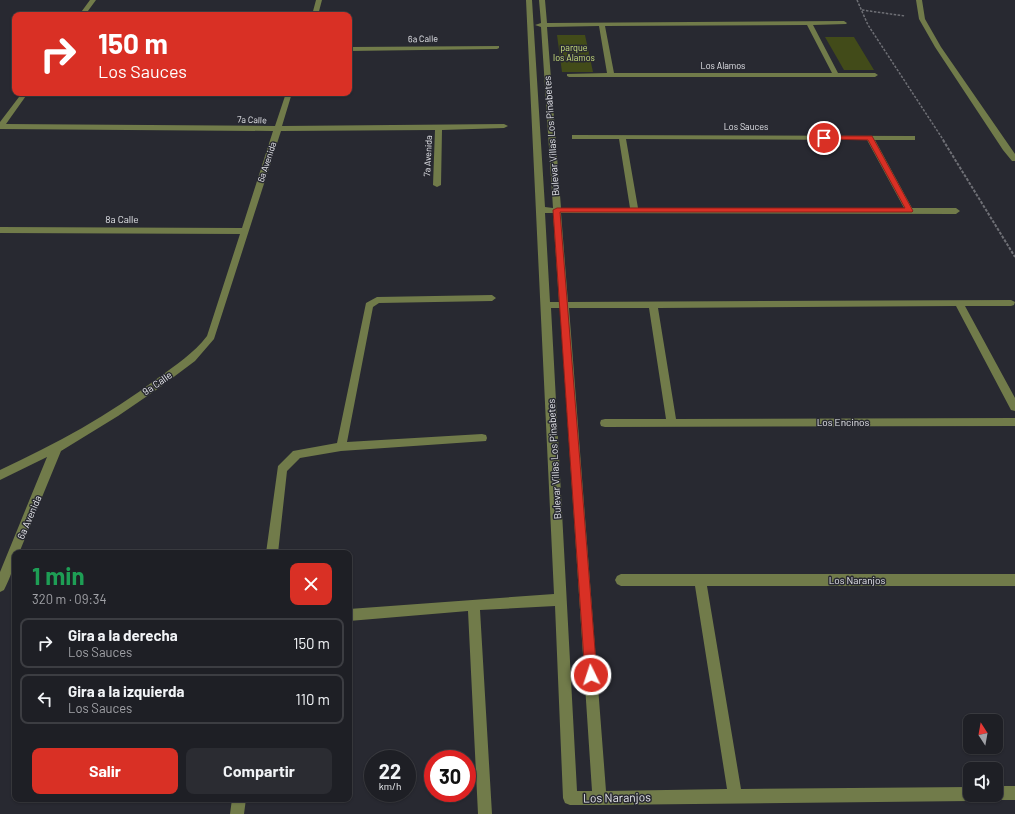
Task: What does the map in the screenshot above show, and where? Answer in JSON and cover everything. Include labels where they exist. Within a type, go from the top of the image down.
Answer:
[{"type":"street","points":[[84,12],[93,0]]},
{"type":"street","points":[[315,12],[320,0]]},
{"type":"street","name":"Bulevar Villas Los Pinabetes","points":[[529,0],[546,305],[570,798]]},
{"type":"street","name":"Bulevar Villas Los Pinabetes","points":[[542,0],[600,798]]},
{"type":"street","points":[[919,0],[922,19],[938,47],[1015,159]]},
{"type":"street","points":[[530,25],[844,23]]},
{"type":"street","points":[[602,24],[610,75]]},
{"type":"street","points":[[809,24],[836,75]]},
{"type":"street","name":"6a Calle","points":[[352,49],[497,47]]},
{"type":"street","name":"Los Alamos","points":[[569,75],[875,75]]},
{"type":"street","points":[[0,126],[23,96]]},
{"type":"street","name":"6a Avenida","points":[[244,231],[288,96]]},
{"type":"street","name":"7a Calle","points":[[0,126],[135,126],[278,130],[504,126]]},
{"type":"street","name":"7a Avenida","points":[[437,184],[439,128]]},
{"type":"street","name":"Los Sauces","points":[[575,136],[912,138]]},
{"type":"street","points":[[622,137],[634,210]]},
{"type":"street","points":[[870,138],[909,211]]},
{"type":"street","points":[[541,210],[956,211]]},
{"type":"street","name":"8a Calle","points":[[0,230],[244,231]]},
{"type":"street","name":"9a Calle","points":[[0,475],[57,448],[100,422],[156,385],[202,349],[211,337],[244,231]]},
{"type":"street","points":[[341,447],[369,305],[377,300],[492,298]]},
{"type":"street","points":[[546,305],[1011,303]]},
{"type":"street","points":[[960,304],[1015,407]]},
{"type":"street","points":[[653,305],[672,423]]},
{"type":"street","name":"Los Encinos","points":[[605,423],[1015,422]]},
{"type":"street","points":[[272,550],[282,469],[297,454],[341,447],[482,438]]},
{"type":"street","name":"6a Avenida","points":[[15,550],[57,448]]},
{"type":"street","name":"6a Avenida","points":[[0,586],[12,557]]},
{"type":"street","name":"Los Naranjos","points":[[621,580],[1015,580]]},
{"type":"street","points":[[700,580],[735,796]]},
{"type":"street","points":[[352,615],[509,602],[560,600]]},
{"type":"street","points":[[474,606],[485,814]]},
{"type":"street","points":[[1003,793],[1015,793]]},
{"type":"street","name":"Los Naranjos","points":[[570,798],[963,794]]},
{"type":"street","points":[[237,814],[239,802]]},
{"type":"path","points":[[857,0],[868,25],[931,120],[1015,257]]},
{"type":"path","points":[[862,10],[922,19]]},
{"type":"green space","name":"parque los Alamos","points":[[557,35],[585,35],[593,72],[562,72]]},
{"type":"green space","points":[[825,37],[854,37],[874,70],[844,70]]},
{"type":"route","points":[[591,675],[557,210],[909,211],[870,138],[824,138]]}]
